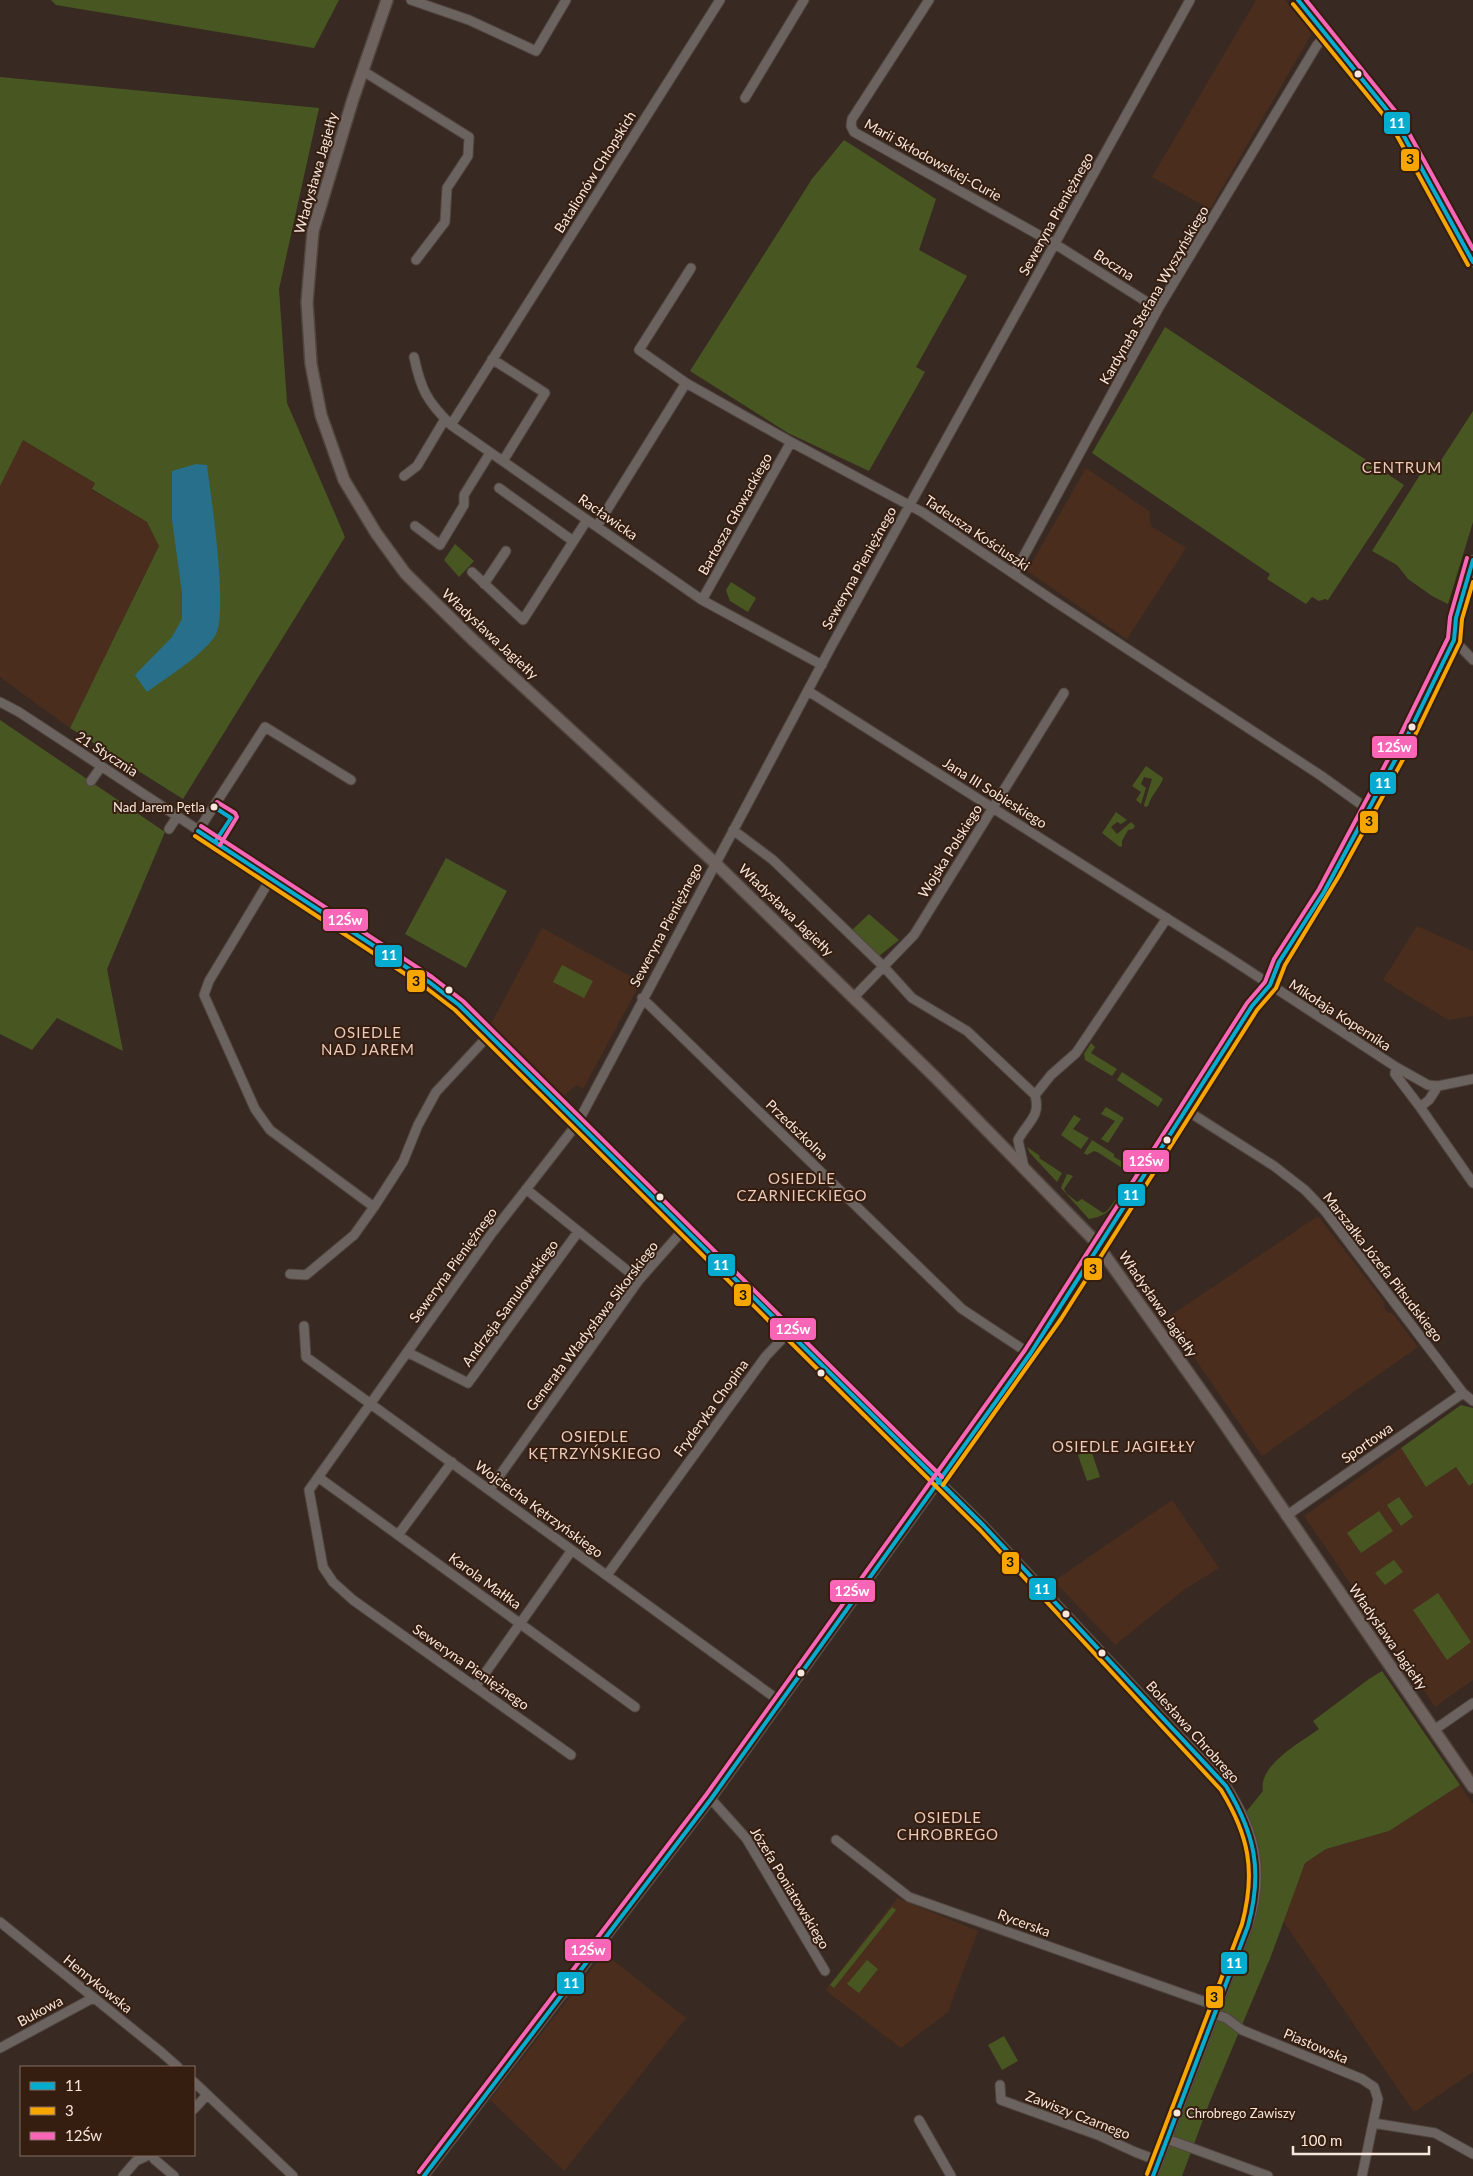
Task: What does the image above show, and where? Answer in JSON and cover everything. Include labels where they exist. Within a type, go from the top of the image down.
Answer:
[{"type":"main road","name":"Władysława Jagiełły","points":[[387,0],[313,232],[307,302],[311,364],[321,415],[344,480],[376,533],[405,573],[474,641],[715,862],[854,997],[1100,1247],[1473,1787]]},
{"type":"street","points":[[411,0],[469,20],[536,51],[566,0]]},
{"type":"street","name":"Batalionów Chłopskich","points":[[404,476],[417,466],[492,359],[720,0]]},
{"type":"street","points":[[745,98],[804,0]]},
{"type":"street","name":"Marii Skłodowskiej-Curie","points":[[929,0],[852,119],[852,129],[859,136],[1055,244]]},
{"type":"street","name":"Seweryna Pieniężnego","points":[[571,1755],[353,1600],[333,1582],[323,1567],[309,1490],[526,1189],[577,1124],[642,998],[822,665],[1190,0]]},
{"type":"street","points":[[1298,0],[1395,120],[1473,262]]},
{"type":"street","name":"Kardynała Stefana Wyszyńskiego","points":[[1014,574],[1158,310],[1317,45],[1327,35]]},
{"type":"street","points":[[363,72],[469,137],[468,156],[447,188],[445,222],[416,260]]},
{"type":"street","name":"Boczna","points":[[1055,244],[1158,310]]},
{"type":"street","name":"Tadeusza Kościuszki","points":[[691,268],[640,350],[686,382],[791,442],[910,505],[1323,776],[1369,810]]},
{"type":"street","name":"Racławicka","points":[[414,357],[420,386],[433,407],[448,422],[702,600],[822,665]]},
{"type":"street","points":[[492,359],[545,393],[503,461]]},
{"type":"street","points":[[597,526],[686,382]]},
{"type":"street","name":"Bartosza Głowackiego","points":[[702,600],[791,442]]},
{"type":"street","points":[[415,526],[440,545],[464,505],[464,495],[490,453]]},
{"type":"street","points":[[498,488],[573,541]]},
{"type":"street","points":[[472,572],[523,620],[587,520]]},
{"type":"street","points":[[484,584],[506,551]]},
{"type":"street","points":[[424,2176],[710,1799],[781,1702],[1030,1354],[1100,1247],[1252,1006],[1270,985],[1279,962],[1324,892],[1369,810],[1454,640],[1456,618],[1473,560]]},
{"type":"street","points":[[1454,640],[1473,660]]},
{"type":"street","name":"Jana III Sobieskiego","points":[[808,691],[1270,985]]},
{"type":"street","name":"Wojska Polskiego","points":[[854,997],[914,935],[1064,693]]},
{"type":"street","name":"21 Stycznia","points":[[0,702],[429,982],[459,1005],[938,1481]]},
{"type":"street","points":[[198,830],[265,727],[351,780]]},
{"type":"street","points":[[91,781],[101,767]]},
{"type":"street","points":[[169,830],[177,817]]},
{"type":"street","points":[[733,830],[773,860],[884,967],[912,998],[967,1031],[1036,1095],[1038,1106],[1035,1115],[1018,1140],[1026,1172]]},
{"type":"street","points":[[271,878],[209,981],[204,995],[255,1109],[270,1130],[374,1207]]},
{"type":"street","points":[[1036,1095],[1052,1075],[1076,1053],[1167,918]]},
{"type":"street","name":"Mikołaja Kopernika","points":[[1270,985],[1396,1067],[1428,1085],[1438,1086]]},
{"type":"street","name":"Przedszkolna","points":[[642,998],[962,1308],[1030,1354]]},
{"type":"street","points":[[290,1274],[306,1275],[354,1235],[403,1162],[418,1125],[436,1092],[490,1034]]},
{"type":"street","name":"Mikołaja Kopernika","points":[[1396,1067],[1395,1074],[1473,1183]]},
{"type":"street","points":[[1420,1107],[1429,1100],[1438,1086],[1473,1079]]},
{"type":"street","name":"Marszałka Józefa Piłsudskiego","points":[[1186,1110],[1274,1166],[1305,1190],[1325,1211],[1463,1393],[1473,1401]]},
{"type":"street","points":[[526,1189],[639,1280]]},
{"type":"street","name":"Generała Władysława Sikorskiego","points":[[490,1489],[639,1280],[684,1229]]},
{"type":"street","name":"Andrzeja Samulowskiego","points":[[407,1352],[468,1383],[578,1232]]},
{"type":"street","name":"Wojciecha Kętrzyńskiego","points":[[304,1326],[306,1357],[371,1402],[781,1702]]},
{"type":"street","name":"Fryderyka Chopina","points":[[607,1575],[766,1356],[789,1332]]},
{"type":"street","name":"Sportowa","points":[[1286,1516],[1463,1393]]},
{"type":"street","points":[[398,1535],[452,1462]]},
{"type":"street","name":"Karola Małłka","points":[[318,1477],[634,1707]]},
{"type":"street","name":"Bolesława Chrobrego","points":[[938,1481],[1009,1552],[1213,1771],[1237,1803],[1254,1845],[1257,1880],[1255,1899],[1248,1926],[1153,2176]]},
{"type":"street","points":[[476,1686],[572,1550]]},
{"type":"street","points":[[1434,1730],[1473,1703]]},
{"type":"street","name":"Józefa Poniatowskiego","points":[[710,1799],[746,1838],[825,1971]]},
{"type":"street","name":"Rycerska","points":[[836,1840],[909,1897],[1216,2010]]},
{"type":"street","name":"Henrykowska","points":[[0,1922],[177,2066]]},
{"type":"street","name":"Bukowa","points":[[0,2048],[93,1998]]},
{"type":"street","name":"Piastowska","points":[[1216,2010],[1242,2030],[1362,2079],[1374,2087],[1378,2099],[1362,2176]]},
{"type":"street","points":[[195,2083],[293,2176]]},
{"type":"street","name":"Zawiszy Czarnego","points":[[1000,2085],[1001,2100],[1098,2135],[1159,2161]]},
{"type":"street","points":[[195,2108],[207,2094]]},
{"type":"street","points":[[919,2120],[951,2176]]},
{"type":"street","points":[[1373,2123],[1435,2133],[1473,2154]]},
{"type":"street","points":[[1167,2139],[1268,2176]]},
{"type":"street","points":[[123,2176],[136,2161],[148,2156]]},
{"type":"street","points":[[152,2156],[174,2176]]},
{"type":"shaded area","points":[[1256,0],[1285,0],[1312,33],[1210,209],[1152,177]]},
{"type":"shaded area","points":[[23,440],[95,483],[92,490],[147,522],[159,546],[70,728],[0,677],[0,486]]},
{"type":"shaded area","points":[[1086,468],[1149,511],[1151,526],[1186,548],[1127,639],[1027,571]]},
{"type":"shaded area","points":[[1417,926],[1473,951],[1473,1016],[1448,1020],[1383,980]]},
{"type":"shaded area","points":[[542,928],[641,982],[583,1089],[576,1085],[563,1097],[491,1024]]},
{"type":"shaded area","points":[[1318,1216],[1385,1303],[1383,1306],[1388,1313],[1392,1313],[1418,1347],[1262,1456],[1167,1318]]},
{"type":"shaded area","points":[[1401,1448],[1426,1486],[1456,1467],[1469,1486],[1473,1483],[1473,1680],[1435,1707],[1304,1516]]},
{"type":"shaded area","points":[[1172,1500],[1219,1568],[1184,1590],[1115,1645],[1054,1581]]},
{"type":"shaded area","points":[[1460,1785],[1473,1804],[1473,2072],[1414,2112],[1283,1921],[1305,1863],[1326,1849],[1389,1831]]},
{"type":"shaded area","points":[[897,1898],[978,1931],[948,2012],[901,2048],[826,1989]]},
{"type":"shaded area","points":[[604,1953],[686,2018],[564,2171],[490,2100]]},
{"type":"green space","points":[[51,0],[339,0],[314,48],[56,5]]},
{"type":"green space","points":[[0,77],[319,108],[279,289],[287,403],[345,537],[183,799],[70,728],[159,546],[147,522],[92,489],[95,483],[23,440],[0,486]]},
{"type":"green space","points":[[844,140],[936,199],[919,250],[967,276],[916,367],[925,372],[869,471],[788,433],[690,371],[812,179]]},
{"type":"green space","points":[[1165,327],[1404,485],[1328,600],[1319,601],[1312,597],[1306,604],[1267,579],[1270,574],[1092,453]]},
{"type":"green space","points":[[1473,411],[1473,522],[1448,604],[1432,596],[1408,579],[1397,565],[1372,551],[1430,459],[1438,465]]},
{"type":"green space","points":[[455,544],[474,561],[459,577],[444,560]]},
{"type":"green space","points":[[731,582],[756,598],[748,612],[730,601],[726,590]]},
{"type":"green space","points":[[0,720],[165,832],[107,969],[123,1051],[57,1018],[32,1050],[0,1034]]},
{"type":"green space","points":[[1146,766],[1163,778],[1148,806],[1145,807],[1152,779],[1144,777],[1141,784],[1146,788],[1141,804],[1136,800],[1141,792],[1132,786]]},
{"type":"green space","points":[[1116,812],[1127,820],[1121,824],[1117,822],[1111,827],[1117,834],[1131,822],[1135,826],[1133,829],[1128,830],[1120,847],[1102,833]]},
{"type":"green space","points":[[446,858],[507,891],[466,968],[405,934]]},
{"type":"green space","points":[[869,914],[899,940],[879,956],[852,930]]},
{"type":"green space","points":[[562,965],[593,981],[584,998],[553,982]]},
{"type":"green space","points":[[1091,1043],[1095,1047],[1091,1053],[1117,1069],[1112,1076],[1085,1060],[1084,1054]]},
{"type":"green space","points":[[1122,1072],[1163,1099],[1158,1107],[1117,1080]]},
{"type":"green space","points":[[1106,1107],[1124,1118],[1108,1143],[1101,1139],[1115,1121],[1101,1114]]},
{"type":"green space","points":[[1074,1115],[1081,1119],[1073,1129],[1089,1138],[1081,1149],[1061,1135]]},
{"type":"green space","points":[[1092,1140],[1114,1154],[1114,1157],[1123,1162],[1133,1175],[1099,1153],[1094,1151],[1087,1155],[1084,1153]]},
{"type":"green space","points":[[1027,1147],[1040,1156],[1039,1158],[1062,1173],[1057,1182],[1030,1153]]},
{"type":"green space","points":[[1067,1174],[1073,1176],[1064,1189],[1077,1202],[1082,1199],[1103,1213],[1107,1211],[1116,1199],[1117,1201],[1112,1208],[1105,1213],[1089,1219],[1061,1188]]},
{"type":"green space","points":[[1461,1405],[1473,1408],[1473,1483],[1469,1486],[1456,1467],[1426,1487],[1401,1448]]},
{"type":"green space","points":[[1091,1450],[1100,1477],[1087,1481],[1078,1455]]},
{"type":"green space","points":[[1399,1497],[1413,1517],[1401,1526],[1387,1505]]},
{"type":"green space","points":[[1379,1511],[1393,1531],[1361,1553],[1347,1533]]},
{"type":"green space","points":[[1394,1560],[1403,1572],[1385,1585],[1375,1573]]},
{"type":"green space","points":[[1438,1593],[1471,1642],[1447,1660],[1413,1610]]},
{"type":"green space","points":[[1382,1671],[1460,1785],[1389,1831],[1326,1849],[1305,1863],[1271,1956],[1210,2101],[1182,2176],[1156,2176],[1259,1902],[1259,1856],[1246,1812],[1263,1791],[1263,1781],[1267,1772],[1274,1764],[1292,1748],[1319,1729],[1313,1721]]},
{"type":"green space","points":[[892,1907],[896,1910],[834,1988],[830,1985]]},
{"type":"green space","points":[[867,1960],[878,1969],[859,1993],[847,1984]]},
{"type":"green space","points":[[1004,2036],[1018,2061],[1002,2070],[988,2045]]},
{"type":"water","points":[[196,464],[207,465],[220,580],[219,623],[215,636],[202,651],[147,692],[135,675],[172,637],[182,619],[182,593],[172,520],[172,471]]},
{"type":"transit line","name":"11","points":[[1298,0],[1395,120],[1473,262]]},
{"type":"transit line","name":"12Św","points":[[1306,0],[1400,117],[1473,249]]},
{"type":"transit line","name":"3","points":[[1293,4],[1390,123],[1468,265]]},
{"type":"transit line","name":"12Św","points":[[419,2172],[706,1795],[1025,1350],[1247,1003],[1265,982],[1274,959],[1319,889],[1394,748],[1448,638],[1450,617],[1467,558]]},
{"type":"transit line","name":"11","points":[[424,2176],[711,1799],[1030,1354],[1252,1006],[1270,985],[1279,962],[1324,892],[1400,751],[1454,640],[1456,618],[1473,560]]},
{"type":"transit line","name":"3","points":[[943,1485],[1061,1319],[1257,1010],[1276,988],[1285,965],[1339,876],[1406,754],[1460,642],[1462,619],[1473,582]]},
{"type":"transit line","name":"12Św","points":[[217,802],[235,813],[237,817],[220,845]]},
{"type":"transit line","name":"11","points":[[214,807],[231,818],[215,842]]},
{"type":"transit line","name":"12Św","points":[[201,826],[432,977],[463,1001],[942,1477]]},
{"type":"transit line","name":"11","points":[[198,831],[429,982],[459,1005],[984,1526],[1226,1786],[1244,1820],[1254,1853],[1255,1888],[1253,1906],[1248,1926],[1153,2176]]},
{"type":"transit line","name":"3","points":[[195,836],[425,987],[455,1010],[980,1530],[1221,1790],[1231,1807],[1244,1839],[1249,1870],[1246,1905],[1242,1924],[1147,2174]]},
{"type":"place","name":"Nad Jarem Pętla","points":[[214,807]]},
{"type":"place","name":"Chrobrego Zawiszy","points":[[1177,2113]]},
{"type":"district","name":"CENTRUM","points":[[1402,468]]},
{"type":"district","name":"OSIEDLE NAD JAREM","points":[[368,1042]]},
{"type":"district","name":"OSIEDLE CZARNIECKIEGO","points":[[802,1188]]},
{"type":"district","name":"OSIEDLE KĘTRZYŃSKIEGO","points":[[595,1446]]},
{"type":"district","name":"OSIEDLE JAGIEŁŁY","points":[[1124,1447]]},
{"type":"district","name":"OSIEDLE CHROBREGO","points":[[948,1826]]}]
